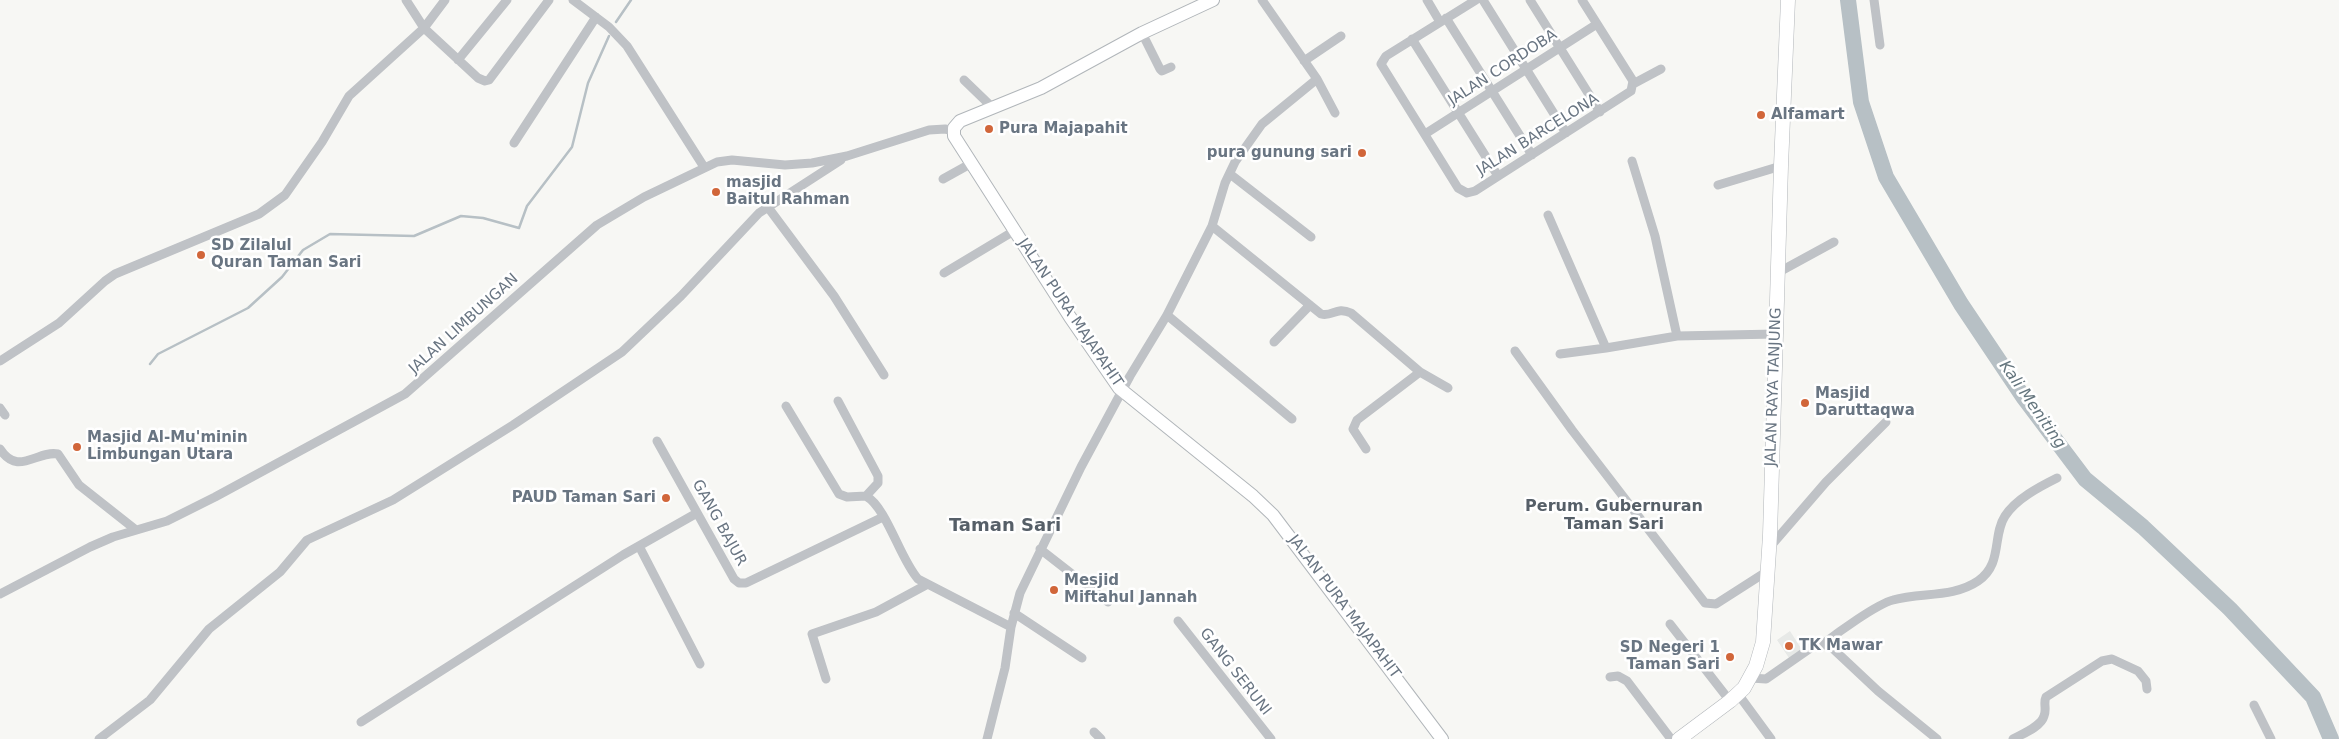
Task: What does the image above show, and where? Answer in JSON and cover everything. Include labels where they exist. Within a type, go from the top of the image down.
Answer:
[{"type":"main road","name":"JALAN RAYA TANJUNG","points":[[1679,739],[1734,698],[1751,678],[1760,658],[1763,642],[1769,548],[1788,0]]},
{"type":"street","points":[[406,0],[424,28],[478,78],[485,81],[489,80],[549,0]]},
{"type":"street","points":[[0,361],[59,323],[115,274],[259,214],[277,202],[322,142],[349,96],[424,28],[445,0]]},
{"type":"street","points":[[458,60],[507,0]]},
{"type":"street","points":[[573,0],[610,27],[630,51],[704,167]]},
{"type":"street","points":[[954,130],[960,121],[1053,82],[1142,33],[1213,0]]},
{"type":"street","points":[[1262,0],[1317,79],[1335,113]]},
{"type":"street","points":[[1427,0],[1490,87],[1532,155]]},
{"type":"street","points":[[1425,134],[1382,67],[1384,57],[1476,0]]},
{"type":"street","points":[[1483,0],[1566,133]]},
{"type":"street","points":[[1530,0],[1600,112]]},
{"type":"street","points":[[1582,0],[1632,88]]},
{"type":"street","points":[[1874,0],[1880,45]]},
{"type":"street","points":[[514,143],[596,17]]},
{"type":"street","name":"JALAN CORDOBA","points":[[1425,134],[1458,113],[1490,87],[1527,69],[1597,24]]},
{"type":"street","points":[[1142,33],[1160,69],[1165,71],[1171,67]]},
{"type":"street","points":[[1304,61],[1342,36]]},
{"type":"street","points":[[1412,39],[1498,176]]},
{"type":"street","name":"JALAN BARCELONA","points":[[1425,134],[1458,188],[1465,193],[1473,192],[1600,112],[1662,69]]},
{"type":"street","points":[[987,739],[1005,668],[1011,627],[1020,593],[1081,467],[1122,391],[1167,315],[1212,226],[1230,174],[1247,143],[1262,124],[1317,79]]},
{"type":"street","points":[[964,80],[992,107]]},
{"type":"street","name":"JALAN LIMBUNGAN","points":[[0,594],[90,547],[167,521],[216,497],[405,394],[597,225],[627,205],[704,167],[725,160],[785,165],[812,163],[848,156],[929,130],[945,128],[954,130]]},
{"type":"street","name":"JALAN PURA MAJAPAHIT","points":[[954,130],[956,141],[970,164],[1100,361],[1122,391],[1253,496],[1273,515],[1442,739]]},
{"type":"street","points":[[99,739],[150,700],[209,629],[280,572],[307,540],[393,500],[513,425],[622,352],[681,296],[744,227],[767,206],[848,156]]},
{"type":"street","points":[[1632,161],[1655,236],[1677,336]]},
{"type":"street","points":[[943,179],[970,164]]},
{"type":"street","points":[[1718,185],[1781,166]]},
{"type":"street","points":[[1230,174],[1311,237]]},
{"type":"street","points":[[767,206],[834,296],[884,375]]},
{"type":"street","points":[[1548,215],[1606,348]]},
{"type":"street","points":[[1212,226],[1324,315],[1331,314],[1337,310],[1351,312],[1420,372],[1448,388]]},
{"type":"street","points":[[944,273],[1014,231]]},
{"type":"street","points":[[1779,272],[1834,242]]},
{"type":"street","points":[[1274,342],[1310,305]]},
{"type":"street","points":[[1167,315],[1292,418]]},
{"type":"street","points":[[1560,354],[1677,336],[1776,334]]},
{"type":"street","points":[[1515,350],[1572,430],[1705,603],[1716,604],[1766,572]]},
{"type":"street","points":[[1366,449],[1353,429],[1357,420],[1420,372]]},
{"type":"street","points":[[838,401],[878,476],[878,483],[866,496]]},
{"type":"street","points":[[786,406],[838,494],[846,497],[866,496],[872,500],[910,569],[918,579],[926,585],[1011,627]]},
{"type":"street","points":[[1769,548],[1826,482],[1886,422]]},
{"type":"street","name":"GANG BAJUR","points":[[657,441],[734,579],[742,584],[883,517]]},
{"type":"street","points":[[0,449],[10,459],[22,462],[58,454],[79,486],[136,530]]},
{"type":"street","points":[[1751,678],[1766,679],[1812,647],[1823,644],[1891,600],[1962,589],[1979,580],[1990,569],[2005,516],[2029,494],[2057,478]]},
{"type":"street","points":[[361,722],[639,546],[697,513]]},
{"type":"street","points":[[639,546],[700,664]]},
{"type":"street","points":[[1040,549],[1108,602]]},
{"type":"street","points":[[826,679],[812,634],[876,612],[926,585]]},
{"type":"street","points":[[1014,613],[1082,658]]},
{"type":"street","name":"GANG SERUNI","points":[[1178,621],[1270,739]]},
{"type":"street","points":[[1670,624],[1772,739]]},
{"type":"street","points":[[1823,644],[1836,650],[1878,691],[1937,739]]},
{"type":"street","points":[[2013,739],[2042,722],[2045,716],[2044,702],[2046,697],[2102,662],[2118,660],[2138,671],[2146,681],[2147,689]]},
{"type":"street","points":[[1610,677],[1618,676],[1627,681],[1671,739]]},
{"type":"street","points":[[2254,705],[2271,739]]},
{"type":"shaded area","points":[[1790,631],[1804,653],[1791,661],[1777,640]]},
{"type":"waterway","points":[[616,22],[631,0]]},
{"type":"waterway","name":"Kali Meniting","points":[[1848,0],[1861,102],[1886,177],[1961,304],[2024,398],[2085,479],[2143,527],[2230,609],[2313,697],[2331,739]]},
{"type":"waterway","points":[[150,364],[158,354],[248,308],[282,277],[303,250],[330,234],[414,236],[461,216],[483,218],[519,228],[527,206],[572,147],[588,83],[609,36]]},
{"type":"place","name":"Alfamart","points":[[1761,115]]},
{"type":"place","name":"Pura Majapahit","points":[[989,129]]},
{"type":"place","name":"pura gunung sari","points":[[1362,153]]},
{"type":"place","name":"masjid Baitul Rahman","points":[[716,192]]},
{"type":"place","name":"SD Zilalul Quran Taman Sari","points":[[201,255]]},
{"type":"place","name":"Masjid Daruttaqwa","points":[[1805,403]]},
{"type":"place","name":"Masjid Al-Mu'minin Limbungan Utara","points":[[77,447]]},
{"type":"place","name":"PAUD Taman Sari","points":[[666,498]]},
{"type":"place","name":"Mesjid Miftahul Jannah","points":[[1054,590]]},
{"type":"place","name":"TK Mawar","points":[[1789,646]]},
{"type":"place","name":"SD Negeri 1 Taman Sari","points":[[1730,657]]},
{"type":"district","name":"Perum. Gubernuran Taman Sari","points":[[1614,516]]},
{"type":"district","name":"Taman Sari","points":[[1005,526]]}]
